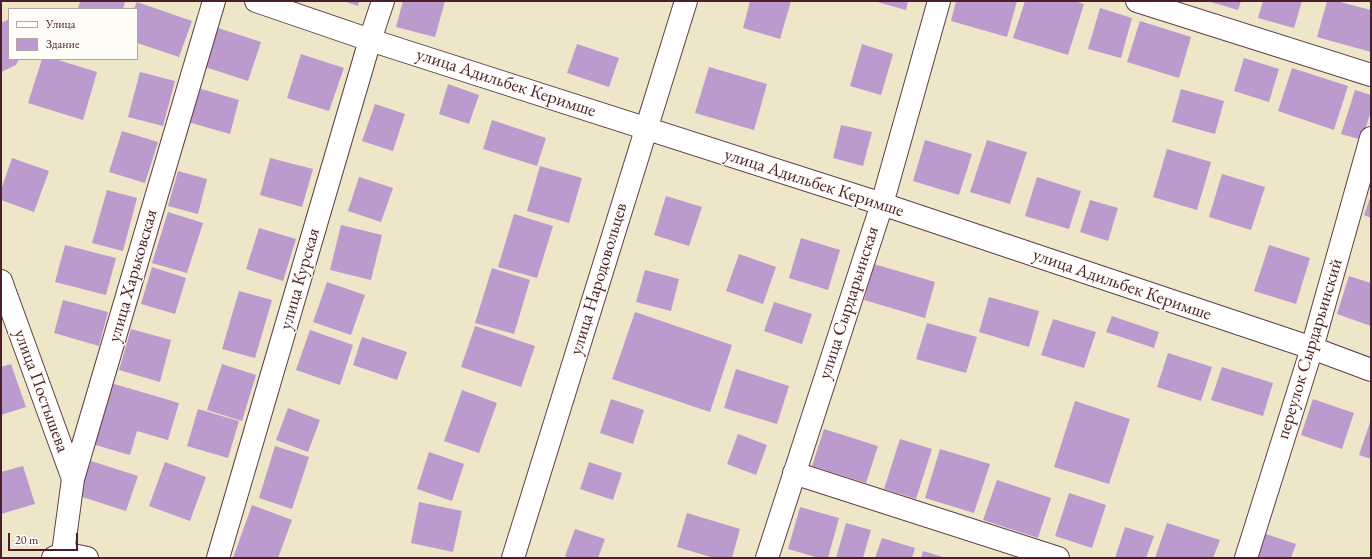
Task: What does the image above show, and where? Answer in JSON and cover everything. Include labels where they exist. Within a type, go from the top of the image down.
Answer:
[{"type":"street","name":"улица Харьковская","points":[[58,556],[73,479],[214,1]]},
{"type":"street","name":"улица Адильбек Керимше","points":[[256,1],[370,40],[882,204],[1312,348],[1371,370]]},
{"type":"street","name":"улица Курская","points":[[218,558],[370,40],[383,1]]},
{"type":"street","name":"улица Народовольцев","points":[[513,558],[686,1]]},
{"type":"street","name":"улица Сырдарьинская","points":[[767,558],[882,204],[939,1]]},
{"type":"street","points":[[1137,1],[1371,75]]},
{"type":"street","name":"переулок Сырдарьинский","points":[[1246,558],[1312,348],[1371,138]]},
{"type":"street","name":"улица Постышева","points":[[1,281],[73,479]]},
{"type":"street","points":[[794,473],[1058,558]]},
{"type":"street","points":[[58,556],[87,558]]},
{"type":"building","points":[[80,1],[125,2],[123,8],[78,8]]},
{"type":"building","points":[[343,1],[359,1],[358,6]]},
{"type":"building","points":[[403,1],[445,1],[435,37],[396,27]]},
{"type":"building","points":[[750,1],[791,1],[780,39],[743,28]]},
{"type":"building","points":[[874,1],[908,1],[906,10]]},
{"type":"building","points":[[956,1],[1017,1],[1007,37],[951,21]]},
{"type":"building","points":[[1025,1],[1074,1],[1084,4],[1068,55],[1013,38]]},
{"type":"building","points":[[1207,1],[1241,1],[1238,10]]},
{"type":"building","points":[[1263,1],[1302,1],[1294,28],[1258,18]]},
{"type":"building","points":[[1327,1],[1336,1],[1371,10],[1371,52],[1317,37]]},
{"type":"building","points":[[137,2],[192,21],[179,57],[138,43],[138,8],[134,8]]},
{"type":"building","points":[[1100,8],[1132,18],[1121,58],[1088,49]]},
{"type":"building","points":[[8,20],[8,60],[18,60],[16,65],[1,72],[1,23]]},
{"type":"building","points":[[1140,21],[1191,37],[1179,78],[1127,62]]},
{"type":"building","points":[[218,28],[261,42],[248,81],[205,67]]},
{"type":"building","points":[[577,44],[619,58],[609,87],[567,73]]},
{"type":"building","points":[[862,44],[893,54],[881,95],[850,86]]},
{"type":"building","points":[[301,54],[344,68],[329,111],[287,98]]},
{"type":"building","points":[[1244,58],[1279,69],[1269,102],[1234,91]]},
{"type":"building","points":[[42,60],[58,60],[97,72],[83,120],[28,103]]},
{"type":"building","points":[[709,67],[767,84],[754,130],[695,113]]},
{"type":"building","points":[[1292,68],[1348,86],[1334,130],[1278,111]]},
{"type":"building","points":[[140,72],[175,81],[163,126],[128,117]]},
{"type":"building","points":[[448,84],[479,95],[469,124],[439,114]]},
{"type":"building","points":[[198,88],[239,100],[230,134],[188,122]]},
{"type":"building","points":[[1181,89],[1224,101],[1215,134],[1172,122]]},
{"type":"building","points":[[1355,90],[1371,95],[1371,111],[1362,140],[1341,134]]},
{"type":"building","points":[[375,104],[405,114],[393,151],[362,141]]},
{"type":"building","points":[[492,120],[546,138],[537,166],[483,149]]},
{"type":"building","points":[[841,125],[872,132],[863,166],[833,158]]},
{"type":"building","points":[[122,131],[158,142],[145,183],[109,172]]},
{"type":"building","points":[[925,140],[972,154],[959,195],[913,181]]},
{"type":"building","points":[[987,140],[1027,152],[1010,204],[970,192]]},
{"type":"building","points":[[1167,149],[1211,162],[1197,210],[1153,197]]},
{"type":"building","points":[[12,158],[49,171],[34,212],[1,200],[1,190]]},
{"type":"building","points":[[270,158],[313,169],[302,207],[260,195]]},
{"type":"building","points":[[540,166],[582,178],[569,223],[527,211]]},
{"type":"building","points":[[178,171],[207,179],[198,214],[168,206]]},
{"type":"building","points":[[1222,174],[1265,187],[1251,230],[1209,217]]},
{"type":"building","points":[[359,177],[393,188],[381,222],[348,211]]},
{"type":"building","points":[[1037,177],[1081,191],[1069,229],[1025,216]]},
{"type":"building","points":[[107,190],[137,198],[123,251],[92,243]]},
{"type":"building","points":[[1371,195],[1371,218],[1364,215]]},
{"type":"building","points":[[666,196],[702,207],[689,246],[654,235]]},
{"type":"building","points":[[1090,200],[1118,208],[1108,241],[1080,232]]},
{"type":"building","points":[[168,212],[203,223],[187,273],[152,263]]},
{"type":"building","points":[[514,214],[553,226],[537,278],[498,267]]},
{"type":"building","points":[[341,225],[382,235],[371,280],[330,270]]},
{"type":"building","points":[[259,228],[296,239],[283,281],[246,269]]},
{"type":"building","points":[[801,238],[840,250],[828,290],[789,278]]},
{"type":"building","points":[[65,245],[116,258],[106,295],[55,282]]},
{"type":"building","points":[[1269,245],[1310,258],[1296,304],[1254,291]]},
{"type":"building","points":[[739,254],[776,267],[763,304],[726,291]]},
{"type":"building","points":[[874,264],[935,282],[925,318],[864,300]]},
{"type":"building","points":[[152,267],[186,278],[175,314],[141,304]]},
{"type":"building","points":[[492,268],[530,280],[514,334],[475,323]]},
{"type":"building","points":[[645,270],[679,279],[671,311],[636,302]]},
{"type":"building","points":[[1349,276],[1371,283],[1371,326],[1337,314]]},
{"type":"building","points":[[327,282],[365,295],[351,335],[313,322]]},
{"type":"building","points":[[239,291],[272,300],[255,358],[222,349]]},
{"type":"building","points":[[989,297],[1039,311],[1029,347],[979,332]]},
{"type":"building","points":[[63,300],[108,312],[99,346],[54,333]]},
{"type":"building","points":[[774,302],[812,314],[802,344],[764,331]]},
{"type":"building","points":[[635,312],[732,345],[710,412],[612,379]]},
{"type":"building","points":[[1112,316],[1159,332],[1154,348],[1106,332]]},
{"type":"building","points":[[1053,319],[1096,332],[1084,368],[1041,355]]},
{"type":"building","points":[[927,323],[977,337],[966,373],[916,359]]},
{"type":"building","points":[[475,326],[535,346],[521,387],[461,367]]},
{"type":"building","points":[[131,329],[171,340],[160,382],[119,370]]},
{"type":"building","points":[[310,330],[353,345],[340,385],[296,370]]},
{"type":"building","points":[[362,337],[407,352],[397,380],[353,365]]},
{"type":"building","points":[[1168,353],[1212,367],[1201,401],[1157,387]]},
{"type":"building","points":[[11,364],[26,407],[1,415],[1,367]]},
{"type":"building","points":[[222,364],[256,375],[242,421],[207,410]]},
{"type":"building","points":[[1222,367],[1273,383],[1263,416],[1211,400]]},
{"type":"building","points":[[736,369],[789,386],[777,424],[724,408]]},
{"type":"building","points":[[111,383],[179,403],[168,440],[137,431],[130,455],[92,444]]},
{"type":"building","points":[[462,390],[497,403],[479,453],[444,441]]},
{"type":"building","points":[[611,399],[644,410],[633,444],[600,433]]},
{"type":"building","points":[[1313,399],[1354,413],[1342,449],[1301,435]]},
{"type":"building","points":[[1075,401],[1130,419],[1109,484],[1054,467]]},
{"type":"building","points":[[288,408],[320,420],[308,452],[276,440]]},
{"type":"building","points":[[198,409],[239,421],[228,458],[187,446]]},
{"type":"building","points":[[1371,419],[1371,459],[1359,455]]},
{"type":"building","points":[[824,429],[878,446],[866,483],[812,466]]},
{"type":"building","points":[[738,434],[767,445],[756,475],[727,464]]},
{"type":"building","points":[[900,439],[932,449],[916,499],[884,489]]},
{"type":"building","points":[[275,446],[309,457],[292,509],[259,498]]},
{"type":"building","points":[[940,449],[990,464],[974,513],[925,498]]},
{"type":"building","points":[[429,452],[464,464],[452,501],[417,489]]},
{"type":"building","points":[[91,461],[138,476],[126,511],[79,496]]},
{"type":"building","points":[[165,462],[206,477],[190,521],[149,506]]},
{"type":"building","points":[[589,462],[622,473],[613,500],[580,489]]},
{"type":"building","points":[[23,466],[35,504],[1,514],[1,472]]},
{"type":"building","points":[[997,480],[1051,498],[1038,538],[983,520]]},
{"type":"building","points":[[1069,493],[1106,505],[1092,548],[1055,536]]},
{"type":"building","points":[[419,502],[462,511],[453,552],[411,543]]},
{"type":"building","points":[[252,505],[292,520],[278,558],[233,558]]},
{"type":"building","points":[[800,507],[839,518],[828,558],[819,558],[788,549]]},
{"type":"building","points":[[687,513],[740,529],[732,558],[714,558],[677,547]]},
{"type":"building","points":[[846,523],[871,530],[863,558],[836,558]]},
{"type":"building","points":[[1167,523],[1220,540],[1213,558],[1155,558]]},
{"type":"building","points":[[1125,527],[1154,536],[1146,558],[1115,558]]},
{"type":"building","points":[[575,529],[605,539],[598,558],[570,558],[565,556]]},
{"type":"building","points":[[1266,534],[1296,544],[1291,558],[1258,558]]},
{"type":"building","points":[[882,538],[915,548],[912,558],[875,558]]},
{"type":"building","points":[[923,551],[946,558],[921,558]]}]
